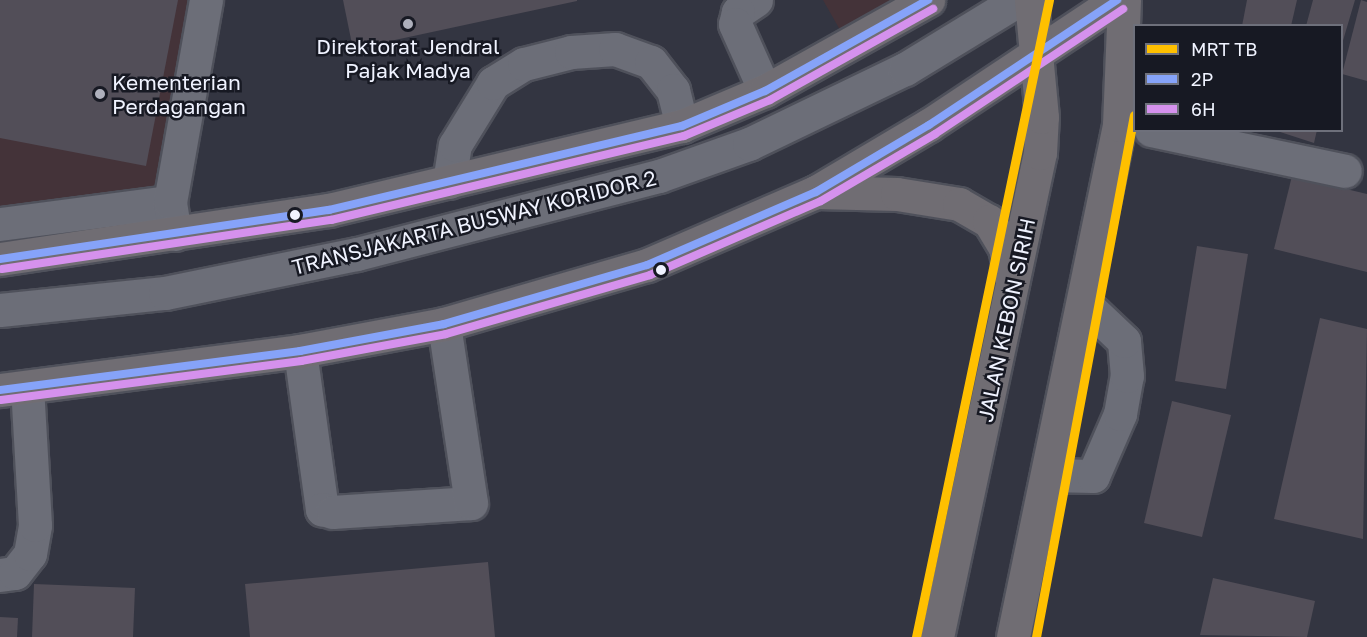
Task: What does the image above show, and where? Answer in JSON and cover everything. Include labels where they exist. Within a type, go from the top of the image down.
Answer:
[{"type":"main road","points":[[0,259],[329,210],[682,126],[765,91],[928,0]]},
{"type":"main road","name":"JALAN KEBON SIRIH","points":[[937,637],[1013,289],[1040,153],[1037,56],[1031,0]]},
{"type":"main road","points":[[13,389],[300,351],[444,324],[647,265],[816,192],[1037,56],[1117,0]]},
{"type":"main road","points":[[1013,637],[1084,303],[1127,126],[1124,0]]},
{"type":"main road","points":[[816,192],[897,194],[959,204],[988,220],[1005,248],[1013,289]]},
{"type":"lane","points":[[175,234],[170,202],[206,0]]},
{"type":"lane","points":[[756,0],[738,12],[735,24],[765,91]]},
{"type":"lane","name":"TRANSJAKARTA BUSWAY KORIDOR 2","points":[[0,310],[188,289],[368,252],[659,176],[749,144],[905,69],[1017,0]]},
{"type":"lane","points":[[449,182],[455,145],[493,83],[524,64],[571,52],[615,49],[651,62],[673,90],[682,126]]},
{"type":"lane","points":[[1160,132],[1345,171]]},
{"type":"lane","points":[[0,224],[170,202]]},
{"type":"lane","points":[[1049,475],[1093,476],[1120,414],[1127,376],[1124,341],[1084,303]]},
{"type":"lane","points":[[300,351],[322,508],[333,512],[471,503],[444,324]]},
{"type":"lane","points":[[0,575],[15,573],[30,554],[35,525],[13,389]]},
{"type":"shaded area","name":"Kementerian Perdagangan","points":[[0,0],[217,0],[184,187],[0,220]]},
{"type":"shaded area","points":[[823,0],[892,0],[840,30]]},
{"type":"building","name":"Kementerian Perdagangan","points":[[0,0],[178,0],[146,166],[0,138]]},
{"type":"building","name":"Direktorat Jendral Pajak Madya","points":[[343,0],[577,0],[577,1],[353,49]]},
{"type":"building","points":[[1247,0],[1297,0],[1291,24],[1242,24]]},
{"type":"building","points":[[1313,0],[1355,0],[1343,41],[1343,24],[1307,24]]},
{"type":"building","points":[[1361,0],[1367,2],[1367,81],[1343,74]]},
{"type":"building","points":[[1280,132],[1317,132],[1314,143]]},
{"type":"building","points":[[1292,176],[1367,194],[1367,272],[1274,249]]},
{"type":"building","points":[[1197,246],[1248,254],[1226,389],[1175,381]]},
{"type":"building","points":[[1320,318],[1367,329],[1363,539],[1274,519]]},
{"type":"building","points":[[1172,401],[1231,415],[1202,537],[1144,523]]},
{"type":"building","points":[[488,562],[495,637],[250,637],[245,584]]},
{"type":"building","points":[[1213,578],[1315,601],[1307,637],[1200,635]]},
{"type":"building","points":[[34,584],[135,588],[133,637],[32,637]]},
{"type":"building","points":[[0,617],[18,618],[17,637],[0,637]]},
{"type":"metro line","name":"TB","points":[[916,637],[1049,0]]},
{"type":"metro line","name":"TB","points":[[1036,637],[1133,120]]},
{"type":"transit line","name":"2P","points":[[0,259],[329,210],[682,126],[765,91],[928,0]]},
{"type":"transit line","name":"2P","points":[[0,390],[300,351],[444,324],[647,265],[816,192],[929,125],[1117,0]]},
{"type":"transit line","name":"6H","points":[[2,269],[331,220],[684,136],[770,100],[933,9]]},
{"type":"transit line","name":"6H","points":[[1,400],[301,361],[446,334],[650,275],[821,201],[935,134],[1123,9]]},
{"type":"place","name":"Direktorat Jendral Pajak Madya","points":[[408,24]]},
{"type":"place","name":"Kementerian Perdagangan","points":[[100,94]]}]
